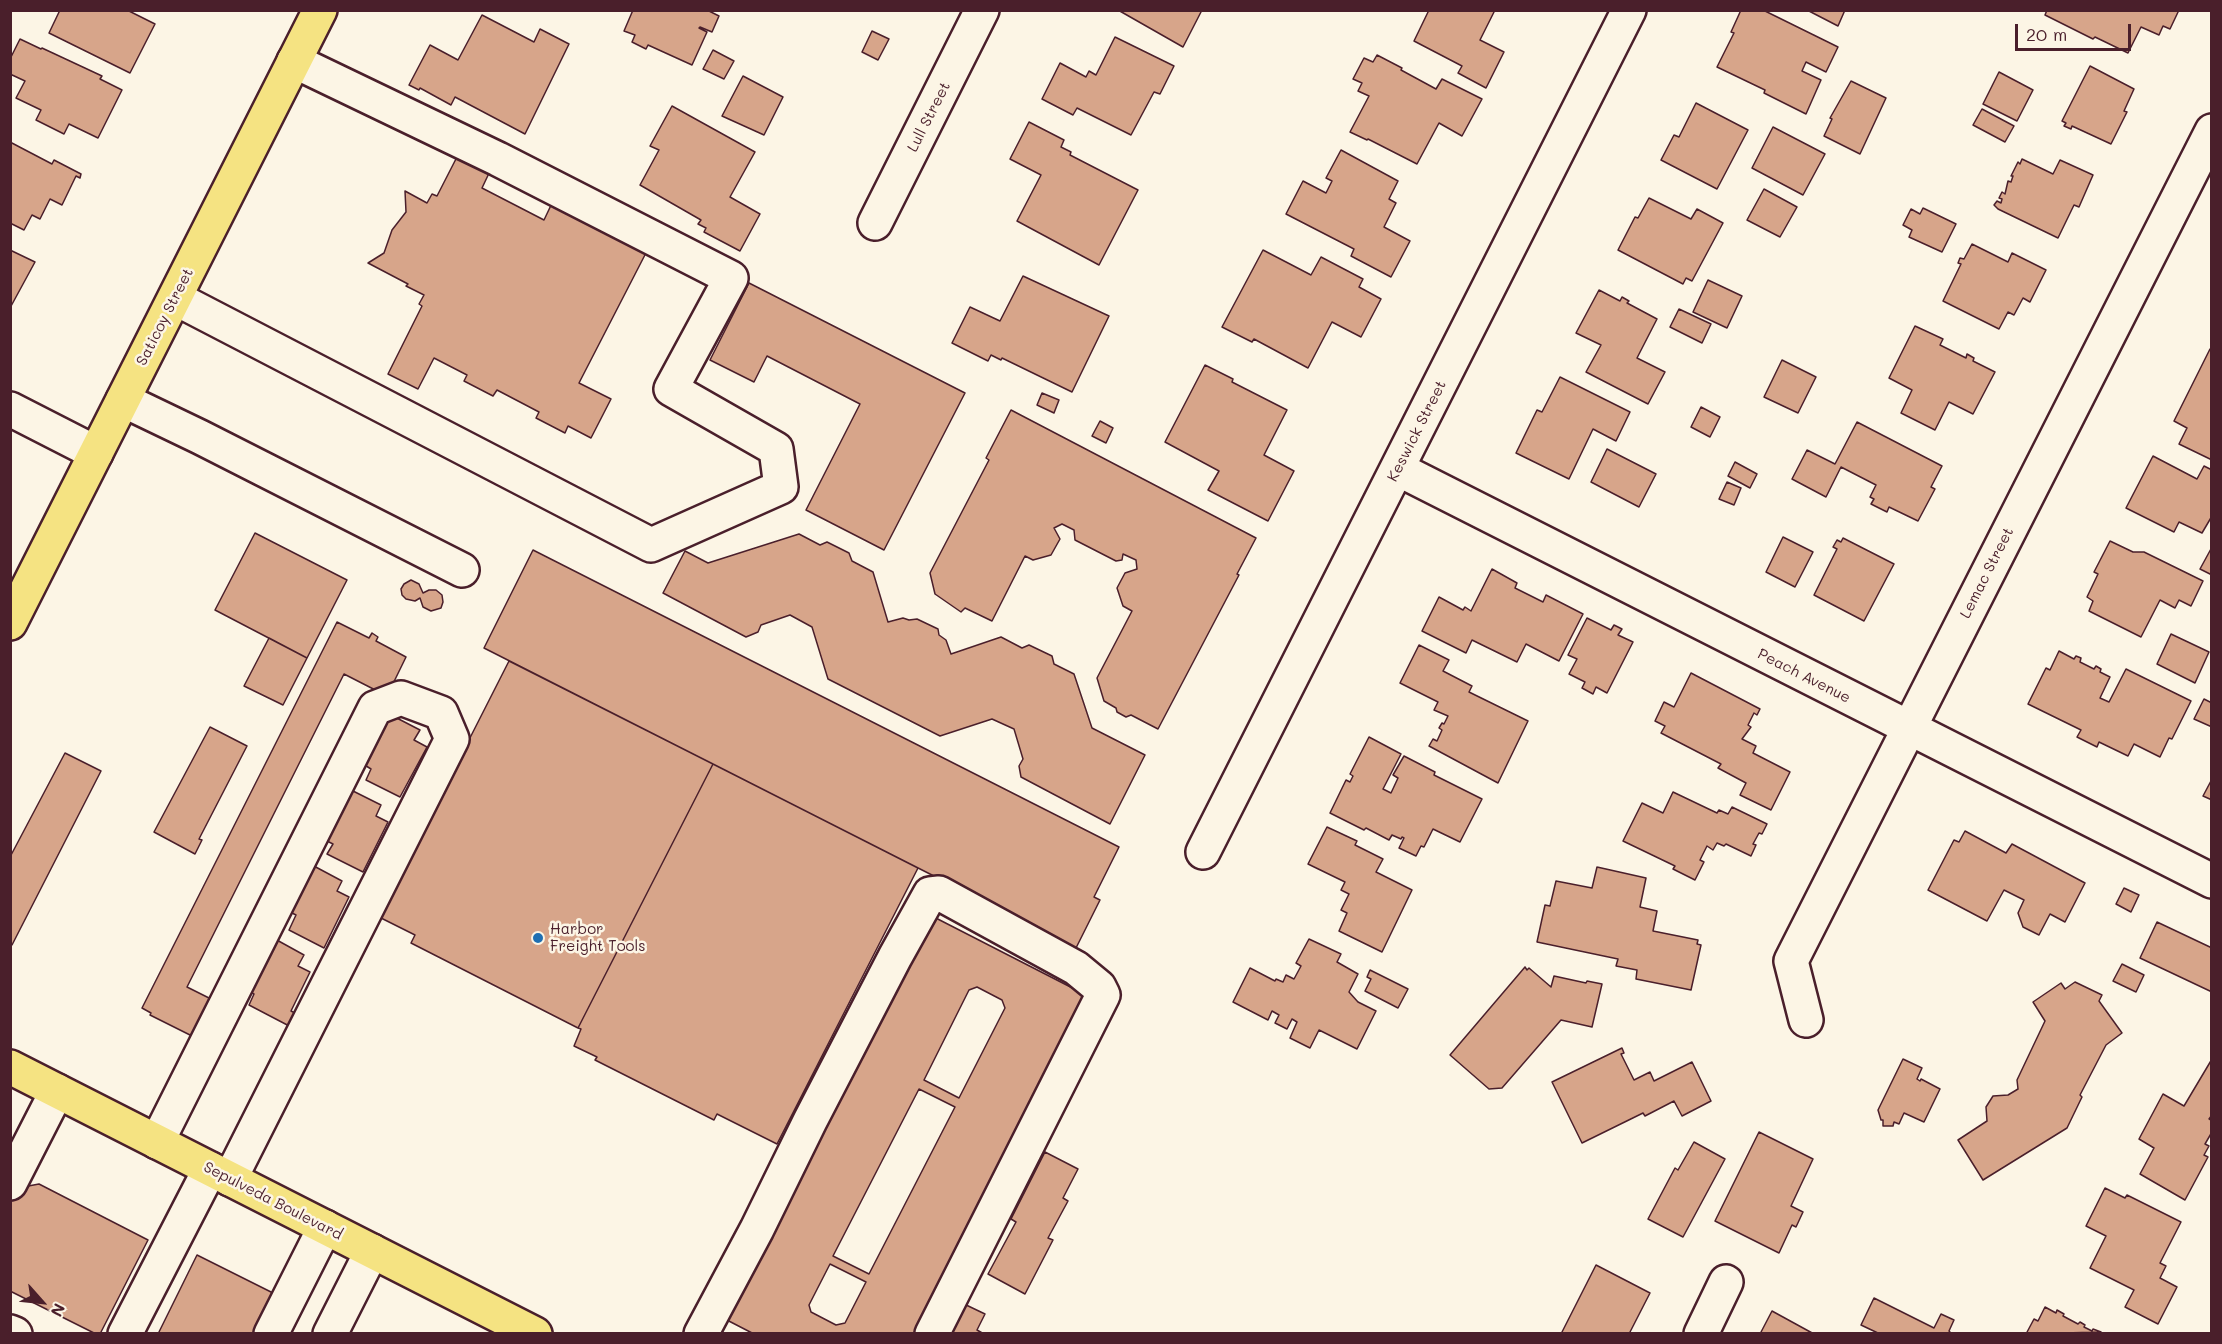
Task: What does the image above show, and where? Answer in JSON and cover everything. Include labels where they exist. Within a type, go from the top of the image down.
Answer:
[{"type":"main road","name":"Saticoy Street","points":[[10,623],[320,10]]},
{"type":"main road","name":"Sepulveda Boulevard","points":[[10,1067],[535,1334]]},
{"type":"street","name":"Lull Street","points":[[875,223],[982,10]]},
{"type":"street","name":"Keswick Street","points":[[1203,852],[1629,10]]},
{"type":"street","points":[[175,297],[651,545],[781,487],[776,449],[671,389],[730,278],[498,159],[294,61]]},
{"type":"street","name":"Lemac Street","points":[[1806,1020],[1791,961],[2211,130]]},
{"type":"street","points":[[123,400],[200,436],[462,570]]},
{"type":"street","points":[[10,409],[96,453]]},
{"type":"street","name":"Peach Avenue","points":[[1398,469],[2211,881]]},
{"type":"street","points":[[125,1334],[220,1174],[452,739],[441,713],[401,698],[375,708],[157,1142]]},
{"type":"street","points":[[701,1334],[895,957],[930,894],[939,893],[1076,968],[1099,987],[1103,995],[932,1334]]},
{"type":"street","points":[[10,1183],[57,1091]]},
{"type":"street","points":[[271,1334],[325,1227]]},
{"type":"street","points":[[330,1334],[372,1251]]},
{"type":"street","points":[[1701,1334],[1726,1282]]},
{"type":"building","points":[[60,10],[127,10],[155,24],[130,73],[49,33]]},
{"type":"building","points":[[633,10],[707,10],[719,16],[712,32],[699,28],[707,32],[692,65],[648,45],[646,49],[632,42],[635,35],[624,31]]},
{"type":"building","points":[[1118,10],[1202,10],[1183,47]]},
{"type":"building","points":[[1429,10],[1495,10],[1480,40],[1504,52],[1486,88],[1458,73],[1462,66],[1414,41]]},
{"type":"building","points":[[1741,10],[1763,10],[1838,47],[1826,72],[1806,62],[1802,71],[1821,80],[1806,114],[1764,93],[1765,90],[1717,67],[1734,33],[1731,32]]},
{"type":"building","points":[[1807,10],[1845,10],[1838,26]]},
{"type":"building","points":[[2047,10],[2179,10],[2170,29],[2163,26],[2159,35],[2141,27],[2128,53],[2095,37],[2093,39],[2045,15]]},
{"type":"building","points":[[482,15],[534,42],[540,29],[569,44],[525,134],[455,97],[451,105],[420,88],[419,90],[409,85],[430,45],[458,60]]},
{"type":"building","points":[[872,31],[889,39],[878,60],[862,52]]},
{"type":"building","points":[[1115,37],[1174,66],[1160,94],[1154,92],[1131,135],[1077,108],[1073,115],[1042,99],[1060,63],[1086,77],[1089,71],[1096,75]]},
{"type":"building","points":[[20,39],[102,76],[100,79],[122,90],[98,138],[69,124],[64,134],[36,120],[41,110],[16,98],[25,81],[10,74],[10,59]]},
{"type":"building","points":[[713,50],[734,61],[724,79],[703,69]]},
{"type":"building","points":[[1377,55],[1436,89],[1442,79],[1482,99],[1462,136],[1439,123],[1417,164],[1350,132],[1369,96],[1358,91],[1362,83],[1353,79],[1364,58],[1373,62]]},
{"type":"building","points":[[2090,66],[2134,89],[2124,111],[2127,112],[2111,144],[2072,126],[2071,129],[2064,126],[2066,123],[2062,121]]},
{"type":"building","points":[[1999,72],[2033,90],[2017,121],[1983,104]]},
{"type":"building","points":[[743,76],[783,97],[764,135],[722,116]]},
{"type":"building","points":[[1851,81],[1886,98],[1860,154],[1824,136],[1832,119],[1830,118]]},
{"type":"building","points":[[1696,103],[1748,130],[1717,189],[1661,160],[1674,135],[1679,137]]},
{"type":"building","points":[[672,106],[755,152],[730,197],[760,214],[740,251],[704,232],[706,228],[698,224],[701,220],[640,185],[659,150],[650,146]]},
{"type":"building","points":[[1982,109],[2014,126],[2005,142],[1973,125]]},
{"type":"building","points":[[1029,122],[1064,140],[1061,147],[1071,152],[1070,155],[1138,190],[1099,265],[1017,221],[1041,175],[1010,159]]},
{"type":"building","points":[[1773,127],[1825,154],[1803,195],[1752,168]]},
{"type":"building","points":[[10,142],[52,164],[54,160],[81,174],[80,178],[76,176],[62,205],[50,199],[40,219],[32,215],[24,230],[10,223]]},
{"type":"building","points":[[1341,150],[1398,181],[1389,199],[1396,203],[1384,227],[1410,241],[1391,277],[1351,256],[1354,249],[1286,214],[1303,181],[1326,193],[1332,181],[1326,178]]},
{"type":"building","points":[[459,153],[491,169],[482,188],[544,220],[553,201],[648,249],[579,383],[611,399],[591,438],[568,426],[565,433],[536,418],[539,412],[497,390],[493,396],[464,381],[467,375],[434,358],[418,389],[388,374],[422,306],[419,304],[424,295],[368,263],[384,253],[392,230],[406,212],[405,191],[427,203],[432,194],[437,196]]},
{"type":"building","points":[[2022,159],[2053,174],[2060,160],[2093,175],[2079,207],[2074,205],[2058,238],[1994,205],[1997,201],[2001,203],[2002,199],[1999,198],[2002,192],[2005,194],[2008,181],[2011,182],[2013,176],[2011,176]]},
{"type":"building","points":[[1764,189],[1797,207],[1780,237],[1747,220]]},
{"type":"building","points":[[1649,198],[1691,219],[1697,209],[1723,223],[1692,281],[1686,278],[1683,284],[1618,250],[1635,217],[1638,218]]},
{"type":"building","points":[[1923,208],[1956,224],[1942,252],[1909,237],[1912,230],[1903,225],[1911,209],[1920,214]]},
{"type":"building","points":[[1972,244],[2008,262],[2012,253],[2046,270],[2030,302],[2023,298],[2014,315],[2008,312],[1999,329],[1943,301],[1961,264],[1958,263],[1960,258],[1964,259]]},
{"type":"building","points":[[10,250],[35,262],[10,308]]},
{"type":"building","points":[[1263,250],[1311,275],[1321,257],[1363,279],[1359,287],[1381,299],[1361,337],[1332,322],[1308,368],[1254,339],[1252,342],[1222,327]]},
{"type":"building","points":[[1023,276],[1109,316],[1072,392],[1002,358],[1001,360],[991,355],[988,361],[952,343],[970,307],[1000,321]]},
{"type":"building","points":[[1708,280],[1742,296],[1727,328],[1693,312]]},
{"type":"building","points":[[749,283],[965,393],[884,550],[806,510],[860,404],[767,356],[754,382],[710,360]]},
{"type":"building","points":[[1599,290],[1620,301],[1622,297],[1629,301],[1627,303],[1657,319],[1637,358],[1665,372],[1648,404],[1586,372],[1601,345],[1576,333]]},
{"type":"building","points":[[1679,309],[1711,324],[1702,343],[1670,327]]},
{"type":"building","points":[[1915,326],[1943,339],[1940,345],[1966,358],[1967,354],[1974,358],[1973,361],[1995,372],[1973,414],[1949,402],[1935,430],[1901,413],[1912,390],[1889,378]]},
{"type":"building","points":[[2210,349],[2212,350],[2212,460],[2179,444],[2187,428],[2174,421]]},
{"type":"building","points":[[1782,360],[1816,377],[1798,413],[1764,397]]},
{"type":"building","points":[[1205,365],[1233,379],[1232,382],[1287,410],[1264,455],[1294,471],[1268,521],[1208,490],[1219,471],[1165,442]]},
{"type":"building","points":[[1560,377],[1630,412],[1616,441],[1593,429],[1569,479],[1516,453],[1537,410],[1542,412]]},
{"type":"building","points":[[1042,393],[1059,400],[1054,413],[1037,405]]},
{"type":"building","points":[[1701,407],[1720,417],[1710,437],[1691,427]]},
{"type":"building","points":[[1011,410],[1256,538],[1158,729],[1131,715],[1126,717],[1117,712],[1116,708],[1104,701],[1097,678],[1132,611],[1123,606],[1117,588],[1125,573],[1137,569],[1136,560],[1123,554],[1122,560],[1116,561],[1075,540],[1074,530],[1062,524],[1054,528],[1060,539],[1051,555],[1033,560],[1025,556],[992,621],[965,608],[961,612],[935,594],[930,573],[989,460],[986,458]]},
{"type":"building","points":[[1100,421],[1113,428],[1106,443],[1092,436]]},
{"type":"building","points":[[1857,422],[1942,466],[1931,487],[1935,489],[1918,521],[1889,507],[1887,512],[1871,504],[1874,499],[1870,497],[1876,485],[1841,467],[1826,497],[1792,479],[1807,450],[1835,464]]},
{"type":"building","points":[[1607,449],[1656,474],[1639,507],[1591,482]]},
{"type":"building","points":[[2153,456],[2197,479],[2204,466],[2212,470],[2212,516],[2202,533],[2179,522],[2174,532],[2126,508]]},
{"type":"building","points":[[1735,462],[1757,474],[1750,488],[1728,476]]},
{"type":"building","points":[[1727,482],[1741,488],[1734,505],[1719,499]]},
{"type":"building","points":[[255,533],[347,580],[307,658],[215,610]]},
{"type":"building","points":[[799,534],[820,545],[827,542],[849,553],[852,561],[873,572],[888,622],[903,618],[917,619],[938,629],[939,635],[946,640],[951,654],[1001,637],[1022,648],[1029,645],[1052,656],[1054,664],[1074,674],[1092,728],[1145,755],[1110,824],[1021,777],[1019,766],[1023,759],[1014,729],[992,719],[940,736],[828,679],[812,627],[790,615],[761,625],[758,632],[746,637],[663,593],[685,551],[708,563]]},
{"type":"building","points":[[1783,537],[1813,552],[1795,587],[1766,572]]},
{"type":"building","points":[[1843,538],[1894,564],[1864,621],[1814,595],[1837,549],[1833,547],[1837,540],[1841,542]]},
{"type":"building","points":[[2110,541],[2133,552],[2144,552],[2203,581],[2191,606],[2179,600],[2175,608],[2160,600],[2141,637],[2089,611],[2093,601],[2087,597],[2098,574],[2094,572]]},
{"type":"building","points":[[2212,547],[2212,575],[2200,569]]},
{"type":"building","points":[[533,550],[1119,847],[1094,897],[1100,900],[1076,948],[484,648]]},
{"type":"building","points":[[1492,569],[1517,583],[1515,588],[1543,602],[1546,595],[1583,614],[1559,661],[1526,644],[1517,662],[1472,640],[1466,653],[1422,631],[1439,597],[1463,610],[1465,607],[1471,611]]},
{"type":"building","points":[[411,580],[419,584],[423,593],[436,590],[442,595],[441,608],[431,611],[423,607],[420,598],[415,601],[406,599],[401,589]]},
{"type":"building","points":[[1587,618],[1611,630],[1614,625],[1622,629],[1618,635],[1633,642],[1607,693],[1596,687],[1593,694],[1582,688],[1585,682],[1569,674],[1577,659],[1568,655]]},
{"type":"building","points":[[337,622],[369,638],[372,633],[378,637],[376,641],[406,657],[387,696],[344,674],[187,987],[233,1010],[218,1045],[193,1033],[192,1036],[150,1015],[151,1013],[142,1008]]},
{"type":"building","points":[[2171,634],[2209,652],[2195,683],[2157,664]]},
{"type":"building","points":[[269,638],[307,658],[283,705],[244,686]]},
{"type":"building","points":[[1419,645],[1449,660],[1443,671],[1472,686],[1469,692],[1528,721],[1498,783],[1429,746],[1433,739],[1437,741],[1442,730],[1439,728],[1448,716],[1434,710],[1438,702],[1400,683]]},
{"type":"building","points":[[2059,651],[2074,659],[2076,656],[2081,658],[2080,662],[2094,669],[2096,666],[2101,669],[2100,672],[2110,677],[2100,698],[2109,702],[2126,669],[2191,701],[2160,757],[2134,744],[2128,756],[2099,742],[2097,747],[2077,737],[2081,730],[2028,704],[2046,668],[2050,670]]},
{"type":"building","points":[[509,661],[713,764],[578,1028],[411,943],[415,935],[379,917]]},
{"type":"building","points":[[1691,673],[1760,709],[1757,715],[1754,713],[1748,725],[1751,727],[1742,739],[1756,746],[1753,753],[1790,772],[1771,810],[1740,795],[1746,783],[1718,768],[1721,764],[1661,733],[1665,726],[1655,721],[1664,702],[1674,707]]},
{"type":"building","points":[[2204,699],[2212,703],[2212,727],[2194,719]]},
{"type":"building","points":[[389,714],[420,730],[414,740],[427,747],[400,797],[366,780],[371,769],[363,764]]},
{"type":"building","points":[[210,727],[247,746],[199,839],[202,840],[195,854],[154,832]]},
{"type":"building","points":[[1369,737],[1401,754],[1383,789],[1391,793],[1398,778],[1393,775],[1404,756],[1435,772],[1434,775],[1482,799],[1460,842],[1433,829],[1424,847],[1421,846],[1416,856],[1399,848],[1404,838],[1402,837],[1401,839],[1392,835],[1389,840],[1330,813],[1346,780],[1350,782],[1353,776],[1350,774]]},
{"type":"building","points":[[65,753],[101,771],[10,945],[10,857]]},
{"type":"building","points":[[713,764],[918,868],[777,1144],[717,1114],[714,1120],[595,1060],[597,1057],[574,1046],[581,1029],[578,1028]]},
{"type":"building","points":[[2212,779],[2212,800],[2203,796]]},
{"type":"building","points":[[351,790],[381,805],[376,816],[388,822],[363,872],[327,854],[333,844],[325,840]]},
{"type":"building","points":[[1673,792],[1717,813],[1719,810],[1728,814],[1732,807],[1767,824],[1753,844],[1756,845],[1751,856],[1726,844],[1724,846],[1717,843],[1713,850],[1707,846],[1700,860],[1704,862],[1695,880],[1673,869],[1675,866],[1623,841],[1642,803],[1663,813]]},
{"type":"building","points":[[1327,827],[1357,841],[1355,845],[1383,859],[1376,872],[1412,890],[1382,952],[1339,931],[1347,913],[1341,910],[1349,894],[1341,890],[1345,882],[1308,864]]},
{"type":"building","points":[[1965,831],[2006,853],[2012,844],[2085,883],[2065,922],[2050,914],[2039,935],[2023,927],[2018,913],[2024,900],[2004,890],[1987,921],[1928,890],[1954,840],[1959,842]]},
{"type":"building","points":[[312,865],[342,881],[337,891],[349,897],[324,948],[289,930],[296,915],[288,911]]},
{"type":"building","points":[[1597,867],[1646,878],[1640,907],[1657,911],[1653,931],[1698,940],[1697,944],[1701,945],[1691,990],[1636,979],[1637,970],[1616,966],[1618,959],[1537,942],[1545,905],[1550,906],[1556,881],[1592,888]]},
{"type":"building","points":[[2124,888],[2139,895],[2131,912],[2116,904]]},
{"type":"building","points":[[928,914],[1090,997],[919,1334],[754,1334],[723,1318]],"holes":[[[977,987],[1002,1000],[1005,1008],[959,1098],[924,1080],[969,990]],[[919,1089],[955,1107],[869,1274],[833,1256]],[[830,1264],[866,1282],[845,1323],[836,1325],[811,1312],[809,1305]]]},
{"type":"building","points":[[2157,922],[2212,948],[2212,992],[2140,958]]},
{"type":"building","points":[[275,939],[304,955],[298,966],[310,972],[291,1011],[299,1015],[293,1028],[249,1005],[254,994],[248,991]]},
{"type":"building","points":[[1309,939],[1341,954],[1337,962],[1358,974],[1349,992],[1358,1002],[1376,1011],[1357,1049],[1319,1030],[1310,1048],[1290,1038],[1297,1022],[1292,1019],[1287,1029],[1275,1023],[1279,1015],[1272,1011],[1268,1020],[1233,1002],[1250,968],[1275,981],[1276,979],[1283,982],[1286,975],[1294,979],[1301,966],[1296,963]]},
{"type":"building","points":[[2122,964],[2144,975],[2136,992],[2113,981]]},
{"type":"building","points":[[1525,967],[1551,987],[1554,976],[1602,984],[1592,1027],[1561,1020],[1502,1088],[1489,1089],[1450,1055]]},
{"type":"building","points":[[1370,970],[1408,989],[1398,1008],[1365,991],[1371,979],[1367,977]]},
{"type":"building","points":[[2075,982],[2102,995],[2099,1001],[2122,1033],[2106,1045],[2080,1095],[2082,1097],[2067,1128],[1983,1180],[1958,1140],[1987,1121],[1986,1107],[1993,1096],[2008,1095],[2018,1089],[2017,1080],[2045,1021],[2033,1002],[2061,983],[2065,989]]},
{"type":"building","points":[[1622,1048],[1624,1053],[1621,1054],[1634,1080],[1650,1072],[1654,1081],[1692,1062],[1711,1101],[1682,1116],[1674,1101],[1645,1116],[1643,1113],[1582,1143],[1552,1082]]},
{"type":"building","points":[[1903,1059],[1922,1068],[1917,1079],[1940,1089],[1924,1122],[1904,1113],[1899,1124],[1894,1122],[1893,1126],[1883,1126],[1878,1110]]},
{"type":"building","points":[[2212,1059],[2212,1115],[2209,1119],[2212,1121],[2212,1132],[2205,1144],[2209,1146],[2204,1155],[2208,1157],[2185,1200],[2140,1174],[2154,1148],[2139,1139],[2163,1094],[2184,1106]]},
{"type":"building","points":[[1759,1132],[1813,1159],[1791,1206],[1803,1212],[1796,1227],[1792,1225],[1779,1253],[1715,1221]]},
{"type":"building","points":[[1694,1142],[1725,1159],[1683,1237],[1648,1219],[1675,1168],[1678,1170]]},
{"type":"building","points":[[1045,1152],[1078,1169],[1063,1198],[1068,1201],[1048,1238],[1053,1240],[1025,1294],[988,1274],[1016,1222],[1011,1219]]},
{"type":"building","points":[[39,1184],[148,1240],[100,1334],[10,1291],[10,1202],[15,1193],[23,1187]]},
{"type":"building","points":[[2105,1188],[2125,1198],[2127,1195],[2181,1222],[2160,1263],[2166,1266],[2160,1278],[2177,1287],[2158,1324],[2125,1307],[2134,1290],[2090,1268],[2106,1236],[2086,1226]]},
{"type":"building","points":[[197,1255],[275,1294],[255,1334],[158,1334]]},
{"type":"building","points":[[1596,1265],[1650,1293],[1629,1334],[1561,1334]]},
{"type":"building","points":[[1874,1298],[1934,1328],[1941,1314],[1954,1320],[1950,1332],[1949,1334],[1880,1334],[1861,1325]]},
{"type":"building","points":[[962,1303],[985,1314],[977,1330],[984,1334],[950,1334]]},
{"type":"building","points":[[2045,1307],[2056,1313],[2057,1310],[2064,1314],[2063,1316],[2078,1324],[2080,1322],[2092,1331],[2093,1329],[2101,1332],[2026,1334],[2034,1319],[2038,1321]]},
{"type":"building","points":[[1772,1311],[1814,1334],[1760,1334]]},
{"type":"place","name":"Harbor Freight Tools","points":[[538,938]]}]
